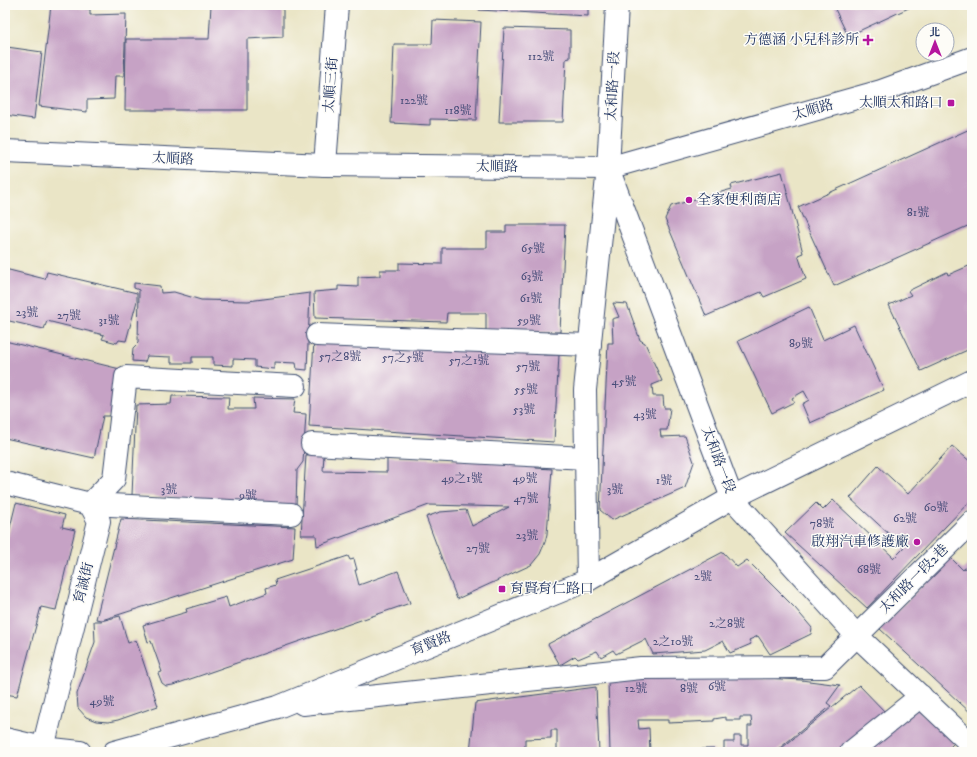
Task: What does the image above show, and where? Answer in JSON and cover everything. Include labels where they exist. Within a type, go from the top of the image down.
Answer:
[{"type":"street","name":"太順三街","points":[[325,166],[337,5]]},
{"type":"street","name":"太和路一段","points":[[588,580],[585,390],[608,168],[617,5]]},
{"type":"street","name":"太順路","points":[[5,151],[325,166],[608,168],[881,91],[972,58]]},
{"type":"street","name":"太和路一段","points":[[608,168],[732,498],[857,636],[972,745]]},
{"type":"street","points":[[318,335],[590,345]]},
{"type":"street","points":[[90,504],[114,479],[126,377],[295,386]]},
{"type":"street","name":"育賢路","points":[[114,752],[278,707],[588,580],[732,498],[972,381]]},
{"type":"street","points":[[312,444],[586,458]]},
{"type":"street","points":[[5,483],[90,504],[291,514]]},
{"type":"street","name":"育誠街","points":[[42,750],[100,521],[90,504]]},
{"type":"street","name":"太和路一段2巷","points":[[278,707],[641,668],[825,666],[972,522]]},
{"type":"street","points":[[851,752],[921,696]]},
{"type":"street","points":[[5,739],[42,750],[80,752]]},
{"type":"building","points":[[51,5],[90,9],[90,15],[126,14],[124,76],[115,76],[114,99],[87,100],[87,112],[39,106]]},
{"type":"building","points":[[211,5],[283,5],[283,37],[247,39],[247,110],[125,110],[126,39],[209,39]]},
{"type":"building","points":[[479,5],[588,5],[588,16],[479,10]]},
{"type":"building","points":[[833,5],[915,5],[848,36]]},
{"type":"building","points":[[433,20],[481,22],[476,120],[430,119],[430,125],[391,123],[394,44],[432,44]]},
{"type":"building","points":[[504,28],[570,30],[570,58],[566,59],[563,122],[499,122]]},
{"type":"building","points":[[7,47],[42,52],[34,119],[5,115],[5,64]]},
{"type":"building","points":[[972,128],[972,224],[834,286],[798,207]]},
{"type":"building","points":[[782,172],[803,253],[798,255],[806,279],[764,297],[761,292],[706,316],[665,219],[671,206],[732,189],[731,185]]},
{"type":"building","points":[[506,225],[565,225],[560,332],[486,333],[486,313],[447,313],[446,322],[315,318],[314,292],[338,290],[338,286],[358,287],[358,277],[380,276],[380,270],[399,270],[399,263],[442,264],[442,248],[487,248],[487,232],[506,232]]},
{"type":"building","points":[[971,265],[972,348],[921,371],[889,305],[911,295],[908,291],[947,272],[948,275]]},
{"type":"building","points":[[5,269],[45,279],[47,272],[137,293],[137,301],[126,341],[119,340],[117,343],[102,339],[104,335],[47,321],[44,329],[5,320]]},
{"type":"building","points":[[134,283],[160,286],[161,293],[174,292],[201,300],[248,301],[310,293],[307,370],[297,369],[296,363],[274,362],[274,369],[255,367],[255,360],[233,359],[233,366],[213,365],[213,357],[192,357],[192,363],[171,363],[171,357],[147,356],[145,362],[132,361],[133,348],[138,343],[139,290],[134,288]]},
{"type":"building","points":[[613,303],[627,304],[640,340],[645,343],[662,381],[652,385],[653,396],[663,396],[664,408],[670,408],[667,430],[660,430],[661,437],[685,436],[694,462],[685,488],[612,520],[600,510],[608,343],[613,343],[612,319],[619,317]]},
{"type":"building","points":[[809,307],[823,340],[854,325],[884,390],[810,423],[802,404],[809,400],[804,391],[792,398],[794,402],[772,413],[738,341]]},
{"type":"building","points":[[5,341],[120,369],[111,416],[103,416],[94,458],[5,438]]},
{"type":"building","points":[[314,341],[543,350],[543,355],[559,355],[554,442],[309,426]]},
{"type":"building","points":[[172,396],[229,397],[228,409],[254,409],[253,398],[295,399],[293,413],[306,414],[303,462],[297,470],[296,507],[132,495],[136,405],[171,404]]},
{"type":"building","points":[[952,446],[972,463],[972,499],[867,608],[785,533],[816,503],[823,510],[833,500],[894,558],[904,548],[850,498],[878,466],[908,494]]},
{"type":"building","points":[[324,454],[323,471],[387,472],[387,457],[536,462],[536,468],[552,469],[547,534],[540,554],[531,565],[457,599],[426,517],[440,512],[466,510],[472,526],[509,507],[429,505],[317,546],[316,535],[301,535],[306,455]]},
{"type":"building","points":[[16,503],[65,515],[62,527],[75,530],[56,610],[41,607],[17,696],[5,694],[5,548]]},
{"type":"building","points":[[121,519],[295,527],[293,559],[102,620],[96,619]]},
{"type":"building","points":[[723,552],[737,567],[747,560],[795,608],[812,628],[811,634],[770,654],[758,636],[749,640],[751,644],[730,653],[723,641],[705,650],[653,654],[646,639],[616,654],[613,650],[601,657],[597,651],[578,659],[575,656],[560,665],[548,644]]},
{"type":"building","points":[[348,556],[350,560],[354,559],[359,585],[398,571],[410,603],[173,685],[166,686],[162,683],[158,673],[162,672],[151,641],[148,642],[143,625],[187,612],[186,609],[226,597],[229,607],[267,593],[266,588],[276,585],[275,580]]},
{"type":"building","points":[[950,557],[963,570],[972,560],[972,714],[880,629]]},
{"type":"building","points":[[120,616],[128,643],[136,640],[158,706],[118,720],[108,722],[96,721],[86,717],[78,708],[77,694],[95,642],[94,621],[101,621]]},
{"type":"building","points":[[731,676],[801,680],[840,685],[827,703],[831,706],[775,752],[724,752],[724,742],[734,742],[734,736],[741,736],[741,745],[748,745],[748,726],[752,726],[751,717],[740,717],[740,720],[726,720],[726,717],[714,719],[714,721],[668,723],[668,720],[638,720],[639,729],[649,728],[650,752],[610,752],[608,680]]},
{"type":"building","points":[[859,685],[887,714],[842,752],[777,752]]},
{"type":"building","points":[[596,687],[599,752],[557,752],[557,730],[551,730],[551,738],[525,739],[525,752],[470,752],[475,703]]},
{"type":"building","points":[[916,708],[955,742],[949,748],[952,752],[861,752]]},
{"type":"building","points":[[702,749],[714,749],[713,752],[703,752]]},
{"type":"place","name":"方德涵 小兒科診所","points":[[868,40]]},
{"type":"place","name":"太順太和路口","points":[[951,103]]},
{"type":"place","name":"全家便利商店","points":[[689,200]]},
{"type":"place","name":"啟翔汽車修護廠","points":[[917,542]]},
{"type":"place","name":"育賢育仁路口","points":[[502,589]]}]
